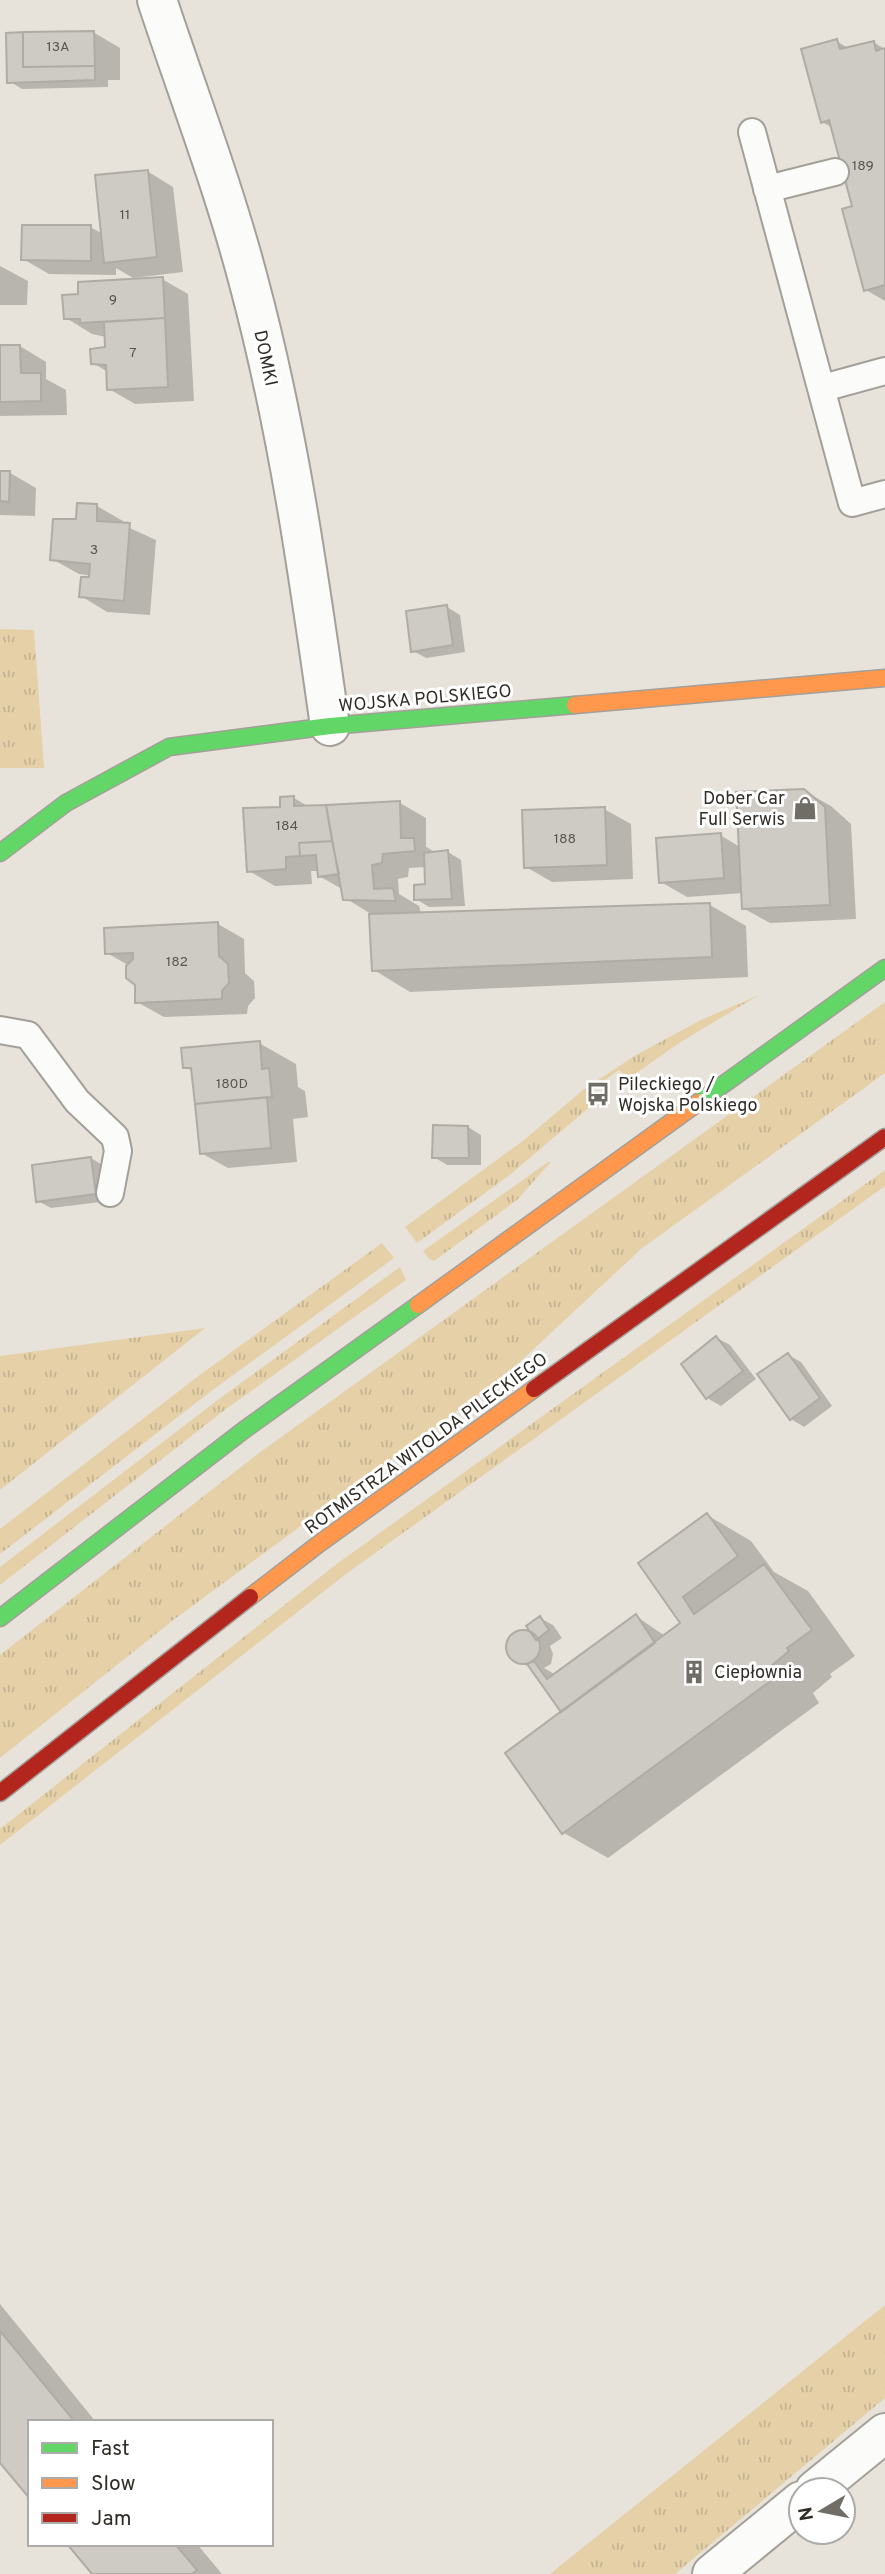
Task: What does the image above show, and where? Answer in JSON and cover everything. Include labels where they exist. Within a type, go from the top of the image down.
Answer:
[{"type":"main road","name":"WOJSKA POLSKIEGO","points":[[0,853],[66,803],[169,747],[330,726],[885,678]]},
{"type":"main road","points":[[0,1618],[244,1430],[885,968]]},
{"type":"main road","name":"ROTMISTRZA WITOLDA PILECKIEGO","points":[[0,1793],[320,1543],[885,1137]]},
{"type":"street","name":"DOMKI","points":[[157,0],[248,280],[262,336],[302,521],[330,726]]},
{"type":"street","points":[[832,2476],[885,2433]]},
{"type":"street","points":[[712,2574],[787,2512]]},
{"type":"lane","points":[[752,132],[852,503],[885,494]]},
{"type":"lane","points":[[767,189],[835,172]]},
{"type":"lane","points":[[823,388],[885,371]]},
{"type":"lane","points":[[0,1030],[28,1035],[78,1101],[115,1137],[118,1151],[110,1192]]},
{"type":"green space","points":[[0,629],[34,630],[44,768],[0,768]]},
{"type":"green space","points":[[759,995],[679,1043],[628,1079],[619,1070],[587,1093],[592,1105],[511,1174],[417,1243],[405,1227],[524,1140],[583,1090],[636,1055],[701,1020]]},
{"type":"green space","points":[[885,1002],[885,1073],[641,1249],[507,1374],[176,1618],[0,1758],[0,1655],[259,1453]]},
{"type":"green space","points":[[550,1163],[517,1200],[434,1261],[429,1259],[423,1251]]},
{"type":"green space","points":[[885,1170],[885,1186],[346,1574],[0,1845],[0,1829],[338,1563]]},
{"type":"green space","points":[[382,1243],[394,1258],[214,1389],[0,1554],[0,1529],[201,1374]]},
{"type":"green space","points":[[400,1267],[406,1280],[226,1409],[0,1585],[0,1567],[219,1399]]},
{"type":"green space","points":[[205,1328],[0,1490],[0,1356]]},
{"type":"green space","points":[[885,2305],[885,2398],[792,2476],[787,2476],[787,2480],[675,2574],[550,2574]]},
{"type":"building","points":[[94,31],[95,66],[23,67],[23,32]]},
{"type":"building","points":[[23,32],[23,67],[95,66],[95,80],[7,83],[6,33]]},
{"type":"building","points":[[837,39],[840,49],[874,41],[876,51],[885,48],[885,285],[864,291],[842,209],[852,206],[829,120],[821,123],[801,49]]},
{"type":"building","points":[[148,170],[157,257],[104,263],[95,175]]},
{"type":"building","points":[[22,225],[91,225],[91,261],[21,260]]},
{"type":"building","points":[[163,277],[165,318],[80,323],[80,319],[64,319],[62,295],[78,294],[78,282]]},
{"type":"building","points":[[165,318],[168,387],[107,390],[106,365],[91,364],[90,349],[105,347],[104,322]]},
{"type":"building","points":[[0,345],[20,345],[21,373],[41,373],[41,401],[0,402]]},
{"type":"building","points":[[0,471],[10,471],[9,502],[0,501]]},
{"type":"building","points":[[77,503],[97,504],[97,521],[130,523],[124,601],[79,597],[81,577],[89,577],[90,564],[50,560],[53,519],[76,519]]},
{"type":"building","points":[[447,605],[453,645],[411,652],[406,611]]},
{"type":"building","points":[[804,789],[825,807],[830,905],[742,909],[736,792]]},
{"type":"building","points":[[294,796],[294,806],[326,805],[332,841],[299,843],[300,856],[286,857],[286,869],[247,872],[243,808],[280,807],[280,797]]},
{"type":"building","points":[[400,801],[401,838],[414,838],[415,851],[383,854],[382,863],[372,865],[374,889],[393,888],[396,901],[343,900],[326,805]]},
{"type":"building","points":[[605,807],[607,865],[524,868],[522,810]]},
{"type":"building","points":[[721,833],[724,878],[659,883],[656,838]]},
{"type":"building","points":[[332,841],[339,874],[318,877],[316,855],[300,856],[299,843]]},
{"type":"building","points":[[448,850],[452,899],[414,900],[414,885],[425,884],[424,853]]},
{"type":"building","points":[[710,903],[712,957],[372,971],[369,914]]},
{"type":"building","points":[[218,922],[219,956],[228,964],[229,983],[222,991],[222,999],[135,1003],[135,985],[126,978],[126,966],[133,959],[133,953],[105,954],[104,928]]},
{"type":"building","points":[[260,1041],[262,1069],[269,1068],[272,1097],[195,1104],[191,1068],[183,1068],[181,1048]]},
{"type":"building","points":[[267,1097],[271,1148],[200,1154],[195,1104]]},
{"type":"building","points":[[433,1125],[468,1126],[469,1158],[432,1158]]},
{"type":"building","points":[[91,1157],[96,1194],[36,1202],[32,1165]]},
{"type":"building","points":[[716,1336],[743,1371],[706,1399],[681,1364]]},
{"type":"building","points":[[788,1353],[820,1398],[790,1420],[757,1374]]},
{"type":"building","name":"Ciepłownia","points":[[707,1513],[738,1556],[683,1597],[694,1614],[764,1564],[812,1630],[787,1648],[789,1651],[770,1667],[776,1677],[562,1834],[505,1753],[680,1623],[638,1563]]},
{"type":"building","points":[[636,1614],[655,1643],[561,1712],[527,1664],[534,1661],[547,1679]]},
{"type":"building","points":[[540,1616],[549,1630],[536,1640],[526,1626]]},
{"type":"building","points":[[523,1630],[535,1635],[540,1647],[535,1659],[523,1664],[511,1659],[506,1647],[511,1635]]},
{"type":"building","points":[[0,2331],[73,2420],[28,2420],[28,2497],[0,2463]]},
{"type":"building","points":[[69,2546],[177,2546],[197,2570],[192,2574],[92,2574]]},
{"type":"traffic: fast","points":[[0,853],[66,803],[169,747],[330,726],[575,705]]},
{"type":"traffic: fast","points":[[699,1102],[885,968]]},
{"type":"traffic: fast","points":[[0,1618],[244,1430],[418,1305]]},
{"type":"traffic: slow","points":[[575,705],[885,678]]},
{"type":"traffic: slow","points":[[418,1305],[699,1102]]},
{"type":"traffic: slow","points":[[250,1597],[320,1543],[534,1389]]},
{"type":"traffic: jam","points":[[534,1389],[885,1137]]},
{"type":"traffic: jam","points":[[0,1793],[250,1597]]},
{"type":"place","name":"Dober Car Full Serwis","points":[[805,808]]},
{"type":"place","name":"Pileckiego / Wojska Polskiego","points":[[598,1094]]},
{"type":"place","name":"Ciepłownia","points":[[694,1672]]}]
